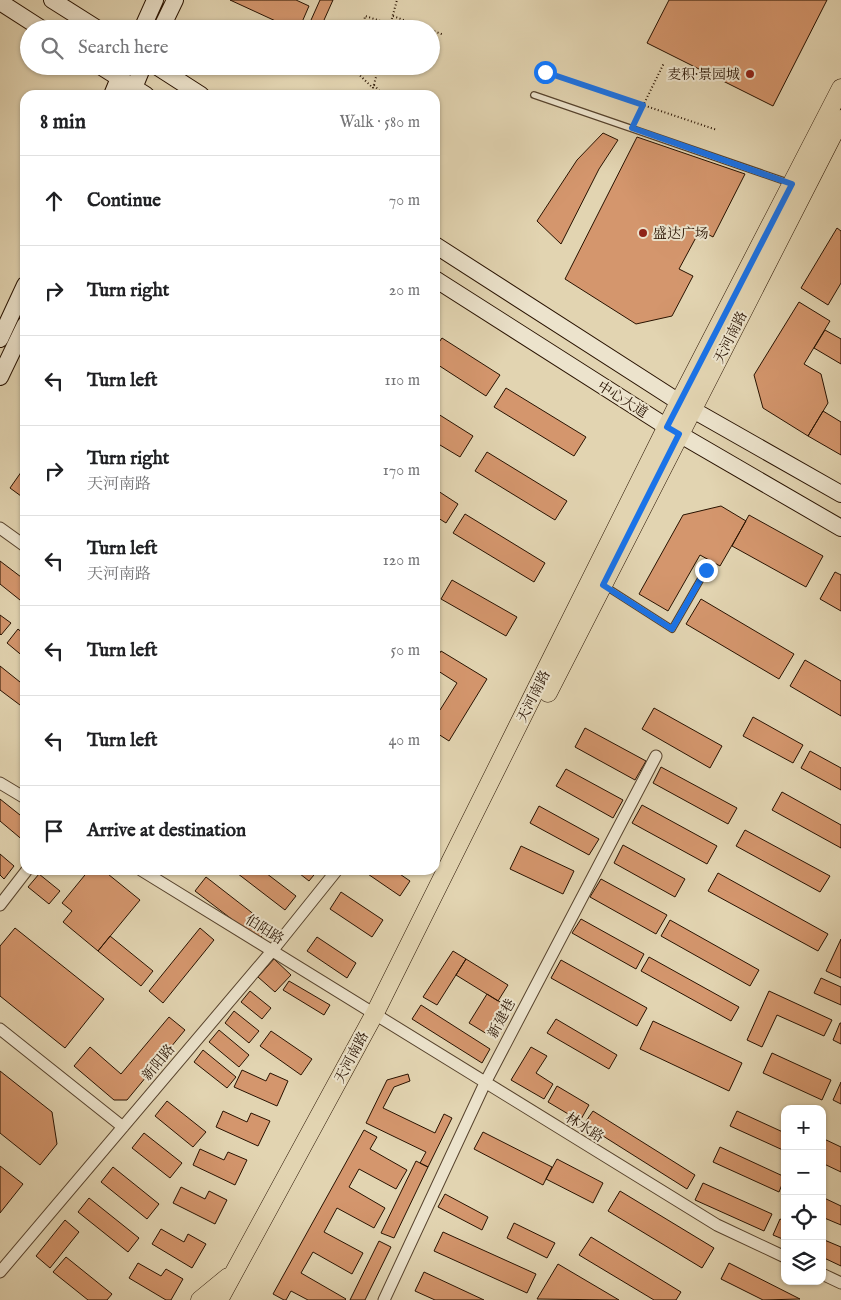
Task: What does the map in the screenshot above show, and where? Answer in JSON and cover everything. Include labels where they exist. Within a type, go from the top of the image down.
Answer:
[{"type":"main road","points":[[52,0],[84,20]]},
{"type":"main road","points":[[146,20],[155,0]]},
{"type":"main road","points":[[165,20],[175,0]]},
{"type":"main road","points":[[0,2],[28,20]]},
{"type":"main road","points":[[114,90],[120,75]]},
{"type":"main road","points":[[123,75],[135,90]]},
{"type":"main road","points":[[138,90],[141,75]]},
{"type":"main road","points":[[170,75],[193,90]]},
{"type":"main road","name":"天河南路","points":[[686,406],[792,184],[841,88]]},
{"type":"main road","name":"天河南路","points":[[219,1300],[379,1016],[673,431],[841,119]]},
{"type":"main road","name":"中心大道","points":[[440,249],[686,406],[841,494]]},
{"type":"main road","name":"中心大道","points":[[440,282],[673,431],[841,528]]},
{"type":"main road","points":[[0,339],[20,296]]},
{"type":"main road","points":[[0,377],[20,335]]},
{"type":"main road","name":"天河南路","points":[[230,1300],[603,585],[673,431]]},
{"type":"main road","points":[[200,1300],[235,1272]]},
{"type":"street","points":[[0,528],[20,542]]},
{"type":"street","name":"新建巷","points":[[384,1300],[485,1083],[656,756]]},
{"type":"street","points":[[0,783],[20,795]]},
{"type":"street","points":[[0,906],[23,875]]},
{"type":"street","name":"伯阳路","points":[[148,875],[379,1016]]},
{"type":"street","name":"新阳路","points":[[0,1272],[272,951],[333,875]]},
{"type":"street","name":"林水路","points":[[379,1016],[717,1225],[781,1255]]},
{"type":"street","points":[[0,1029],[123,1127]]},
{"type":"street","points":[[826,1276],[841,1283]]},
{"type":"lane","points":[[534,95],[792,184]]},
{"type":"lane","points":[[603,585],[672,629],[706,570]]},
{"type":"path","points":[[392,20],[397,0]]},
{"type":"path","points":[[364,20],[365,16],[378,20]]},
{"type":"path","points":[[393,16],[403,20]]},
{"type":"path","points":[[440,33],[444,35]]},
{"type":"path","points":[[632,128],[664,63]]},
{"type":"path","points":[[545,72],[717,130]]},
{"type":"path","points":[[360,75],[377,90]]},
{"type":"path","points":[[372,90],[376,75]]},
{"type":"building","points":[[230,0],[296,0],[309,6],[303,20],[273,20]]},
{"type":"building","points":[[320,0],[333,0],[324,20],[311,20]]},
{"type":"building","name":"麦积·景园城","points":[[669,0],[827,0],[773,106],[647,43]]},
{"type":"building","points":[[603,133],[618,140],[599,169],[561,244],[537,221],[577,160]]},
{"type":"building","name":"盛达广场","points":[[637,137],[745,174],[713,237],[700,230],[679,269],[693,276],[672,316],[636,324],[565,279]]},
{"type":"building","points":[[837,228],[841,231],[841,283],[828,305],[801,288]]},
{"type":"building","points":[[799,302],[830,321],[804,364],[821,374],[828,403],[808,436],[763,408],[754,375]]},
{"type":"building","points":[[825,330],[841,339],[841,364],[814,348]]},
{"type":"building","points":[[442,338],[500,375],[486,396],[440,366],[440,341]]},
{"type":"building","points":[[506,388],[586,437],[574,456],[494,407]]},
{"type":"building","points":[[823,411],[841,422],[841,455],[808,436]]},
{"type":"building","points":[[440,415],[473,436],[460,457],[440,445]]},
{"type":"building","points":[[487,452],[567,501],[555,520],[475,471]]},
{"type":"building","points":[[20,474],[20,495],[10,488]]},
{"type":"building","points":[[440,492],[458,504],[446,523],[440,519]]},
{"type":"building","points":[[721,506],[746,521],[720,566],[700,555],[668,611],[639,594],[683,515]]},
{"type":"building","points":[[465,514],[545,563],[534,582],[453,533]]},
{"type":"building","points":[[749,515],[823,556],[806,587],[732,546]]},
{"type":"building","points":[[0,561],[20,576],[20,600],[0,584]]},
{"type":"building","points":[[835,572],[841,575],[841,611],[820,599]]},
{"type":"building","points":[[452,580],[517,617],[506,636],[441,599]]},
{"type":"building","points":[[701,599],[794,654],[779,679],[686,624]]},
{"type":"building","points":[[0,615],[11,623],[1,635],[0,634]]},
{"type":"building","points":[[18,629],[20,631],[20,654],[7,643]]},
{"type":"building","points":[[441,651],[487,679],[449,741],[440,735],[440,710],[457,683],[440,672]]},
{"type":"building","points":[[805,660],[841,681],[841,716],[790,686]]},
{"type":"building","points":[[0,666],[20,682],[20,705],[0,690]]},
{"type":"building","points":[[654,708],[722,746],[710,768],[642,729]]},
{"type":"building","points":[[753,717],[803,745],[793,763],[743,736]]},
{"type":"building","points":[[585,728],[646,761],[635,780],[575,747]]},
{"type":"building","points":[[810,751],[841,768],[841,790],[801,768]]},
{"type":"building","points":[[661,767],[737,808],[728,824],[653,783]]},
{"type":"building","points":[[566,769],[623,800],[613,818],[556,786]]},
{"type":"building","points":[[782,792],[841,825],[841,848],[772,810]]},
{"type":"building","points":[[0,799],[20,815],[20,838],[0,821]]},
{"type":"building","points":[[642,805],[717,846],[707,864],[632,823]]},
{"type":"building","points":[[539,806],[599,839],[589,855],[530,823]]},
{"type":"building","points":[[745,830],[830,876],[820,892],[736,846]]},
{"type":"building","points":[[623,845],[685,879],[675,897],[614,863]]},
{"type":"building","points":[[521,846],[574,871],[563,894],[510,869]]},
{"type":"building","points":[[0,854],[14,866],[4,879],[0,875]]},
{"type":"building","points":[[718,873],[828,934],[818,951],[708,891]]},
{"type":"building","points":[[40,875],[60,891],[49,904],[28,887]]},
{"type":"building","points":[[85,875],[109,875],[140,900],[98,951],[63,922],[72,911],[62,903]]},
{"type":"building","points":[[240,875],[269,875],[296,896],[285,910]]},
{"type":"building","points":[[301,875],[314,875],[309,881]]},
{"type":"building","points":[[369,875],[401,875],[410,881],[400,896]]},
{"type":"building","points":[[206,877],[269,926],[259,940],[195,891]]},
{"type":"building","points":[[601,879],[667,915],[656,934],[590,897]]},
{"type":"building","points":[[341,892],[383,920],[372,937],[330,909]]},
{"type":"building","points":[[581,919],[644,954],[636,969],[572,933]]},
{"type":"building","points":[[670,920],[759,970],[750,986],[661,936]]},
{"type":"building","points":[[15,928],[104,999],[65,1048],[0,996],[0,946]]},
{"type":"building","points":[[200,928],[214,940],[163,1003],[149,991]]},
{"type":"building","points":[[110,936],[153,971],[141,986],[98,951]]},
{"type":"building","points":[[317,937],[356,963],[347,978],[307,951]]},
{"type":"building","points":[[841,939],[841,978],[826,971]]},
{"type":"building","points":[[453,951],[466,959],[437,1005],[423,997]]},
{"type":"building","points":[[649,957],[739,1007],[731,1021],[641,971]]},
{"type":"building","points":[[274,959],[291,975],[275,992],[258,977]]},
{"type":"building","points":[[466,959],[508,985],[498,1001],[456,975]]},
{"type":"building","points":[[561,960],[647,1008],[637,1026],[551,978]]},
{"type":"building","points":[[821,978],[841,987],[841,1005],[814,993]]},
{"type":"building","points":[[289,981],[330,1005],[324,1015],[283,990]]},
{"type":"building","points":[[250,991],[271,1008],[262,1019],[241,1002]]},
{"type":"building","points":[[769,991],[832,1020],[824,1036],[777,1015],[762,1047],[747,1040]]},
{"type":"building","points":[[487,994],[505,1005],[487,1034],[469,1023]]},
{"type":"building","points":[[421,1005],[490,1049],[482,1063],[412,1019]]},
{"type":"building","points":[[234,1011],[259,1031],[249,1043],[225,1023]]},
{"type":"building","points":[[169,1017],[185,1030],[127,1100],[114,1100],[74,1066],[90,1047],[121,1074]]},
{"type":"building","points":[[556,1019],[617,1055],[609,1069],[547,1033]]},
{"type":"building","points":[[653,1021],[742,1063],[729,1091],[640,1049]]},
{"type":"building","points":[[841,1023],[841,1044],[833,1040]]},
{"type":"building","points":[[219,1030],[249,1055],[239,1067],[209,1042]]},
{"type":"building","points":[[271,1031],[312,1059],[301,1075],[260,1046]]},
{"type":"building","points":[[531,1047],[547,1056],[536,1073],[553,1084],[544,1099],[511,1080]]},
{"type":"building","points":[[203,1050],[236,1077],[227,1088],[194,1062]]},
{"type":"building","points":[[772,1053],[831,1080],[822,1100],[763,1073]]},
{"type":"building","points":[[242,1070],[266,1081],[270,1073],[288,1081],[277,1106],[234,1087]]},
{"type":"building","points":[[0,1071],[52,1112],[57,1144],[40,1165],[0,1133]]},
{"type":"building","points":[[408,1074],[410,1081],[394,1087],[383,1108],[435,1133],[444,1114],[452,1118],[428,1167],[420,1163],[426,1152],[366,1123],[387,1080]]},
{"type":"building","points":[[841,1082],[841,1104],[833,1100]]},
{"type":"building","points":[[557,1086],[589,1105],[580,1121],[548,1102]]},
{"type":"building","points":[[167,1101],[206,1132],[193,1147],[155,1116]]},
{"type":"building","points":[[223,1111],[247,1122],[251,1113],[270,1121],[258,1146],[216,1127]]},
{"type":"building","points":[[593,1111],[695,1175],[687,1189],[584,1124]]},
{"type":"building","points":[[737,1111],[781,1131],[781,1149],[730,1126]]},
{"type":"building","points":[[364,1130],[377,1137],[370,1149],[407,1170],[396,1189],[359,1169],[349,1187],[385,1208],[374,1228],[337,1208],[324,1232],[363,1253],[352,1274],[313,1252],[301,1273],[346,1299],[308,1300],[291,1291],[286,1300],[284,1300],[273,1294]]},
{"type":"building","points":[[483,1132],[552,1167],[543,1185],[474,1149]]},
{"type":"building","points":[[144,1133],[182,1163],[170,1178],[132,1148]]},
{"type":"building","points":[[826,1140],[841,1147],[841,1172],[826,1165]]},
{"type":"building","points":[[720,1147],[781,1175],[779,1192],[713,1162]]},
{"type":"building","points":[[200,1149],[224,1160],[228,1152],[247,1160],[235,1185],[193,1165]]},
{"type":"building","points":[[557,1159],[603,1183],[593,1203],[546,1179]]},
{"type":"building","points":[[416,1161],[428,1167],[394,1238],[381,1233]]},
{"type":"building","points":[[0,1166],[23,1184],[0,1213]]},
{"type":"building","points":[[113,1167],[159,1204],[147,1219],[101,1182]]},
{"type":"building","points":[[703,1183],[772,1214],[764,1231],[695,1200]]},
{"type":"building","points":[[181,1187],[205,1199],[209,1191],[227,1200],[215,1224],[173,1203]]},
{"type":"building","points":[[620,1191],[714,1248],[702,1268],[608,1211]]},
{"type":"building","points":[[445,1194],[488,1217],[482,1230],[438,1207]]},
{"type":"building","points":[[89,1198],[139,1238],[128,1252],[78,1212]]},
{"type":"building","points":[[826,1199],[841,1206],[841,1225],[826,1219]]},
{"type":"building","points":[[780,1219],[781,1219],[781,1238],[773,1235]]},
{"type":"building","points":[[65,1220],[79,1232],[50,1268],[36,1256]]},
{"type":"building","points":[[514,1223],[555,1243],[547,1258],[507,1238]]},
{"type":"building","points":[[161,1229],[184,1242],[188,1234],[206,1244],[192,1268],[152,1244]]},
{"type":"building","points":[[443,1232],[536,1274],[527,1293],[434,1251]]},
{"type":"building","points":[[591,1237],[681,1292],[676,1300],[654,1300],[579,1255]]},
{"type":"building","points":[[379,1241],[391,1247],[365,1300],[350,1300]]},
{"type":"building","points":[[826,1241],[841,1247],[841,1266],[826,1259]]},
{"type":"building","points":[[66,1257],[112,1294],[107,1300],[88,1300],[53,1272]]},
{"type":"building","points":[[138,1263],[161,1276],[166,1269],[183,1279],[171,1300],[166,1300],[129,1278]]},
{"type":"building","points":[[729,1263],[800,1299],[763,1300],[721,1279]]},
{"type":"building","points":[[558,1264],[619,1300],[537,1299]]},
{"type":"building","points":[[424,1272],[484,1300],[435,1300],[415,1291]]},
{"type":"place","name":"麦积·景园城","points":[[750,74]]},
{"type":"place","name":"盛达广场","points":[[643,233]]},
{"type":"route","points":[[545,72],[643,105],[632,128],[792,184],[667,427],[679,434],[603,585],[672,629],[706,570]]}]
